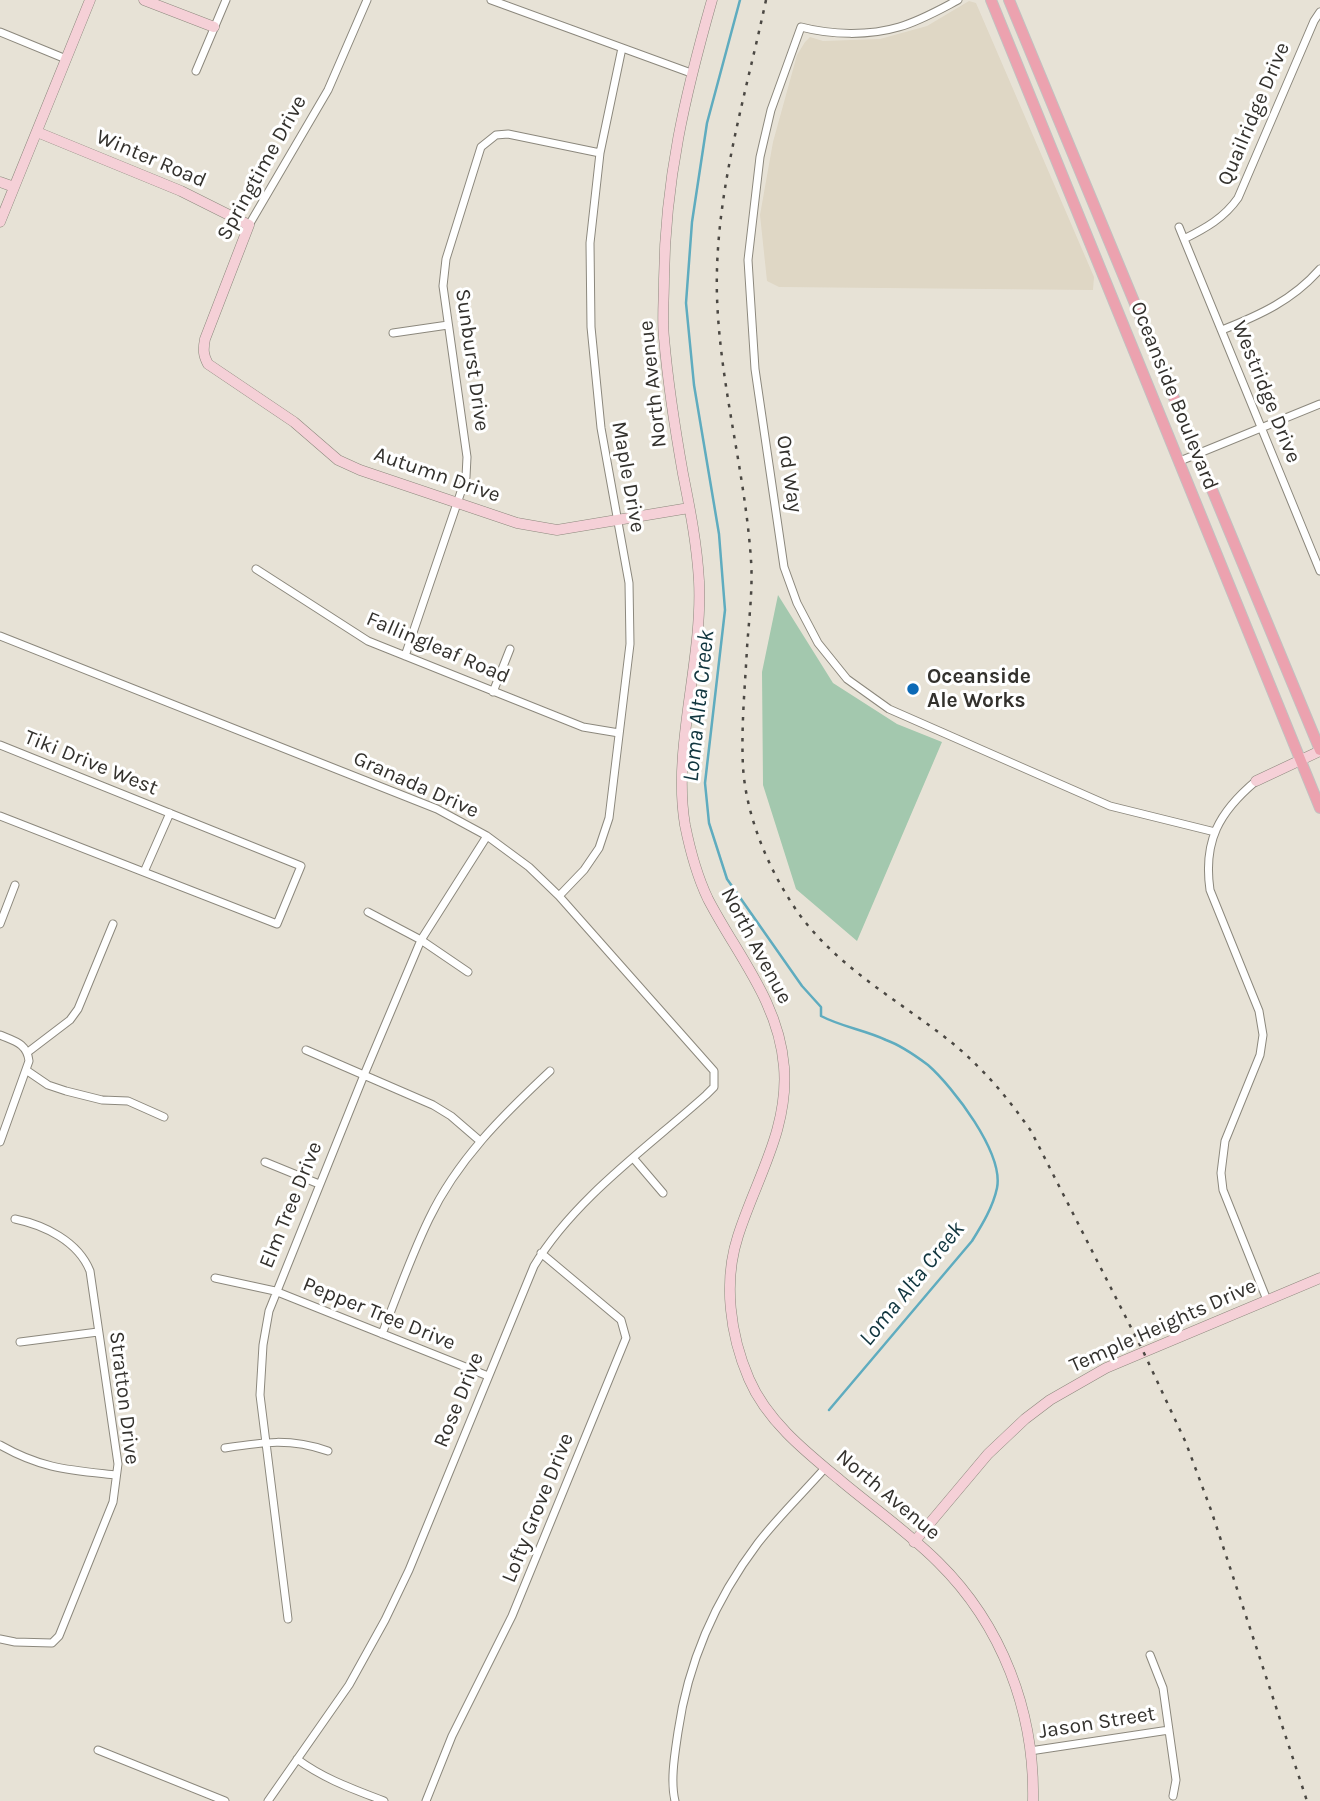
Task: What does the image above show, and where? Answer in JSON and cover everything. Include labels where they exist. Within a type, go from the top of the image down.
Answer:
[{"type":"main road","points":[[0,222],[90,0]]},
{"type":"main road","points":[[144,0],[214,27]]},
{"type":"main road","name":"North Avenue","points":[[712,0],[691,73],[673,159],[664,233],[663,333],[674,424],[690,508],[699,577],[699,626],[682,771],[685,825],[694,863],[707,897],[771,1007],[785,1074],[782,1118],[770,1157],[738,1237],[731,1266],[730,1301],[735,1341],[750,1381],[762,1403],[784,1431],[944,1569],[992,1631],[1011,1670],[1024,1716],[1031,1751],[1033,1801]]},
{"type":"main road","name":"Oceanside Boulevard","points":[[991,0],[1320,808]]},
{"type":"main road","name":"Oceanside Boulevard","points":[[1009,0],[1320,751]]},
{"type":"main road","name":"Winter Road","points":[[37,132],[181,191],[248,225]]},
{"type":"main road","points":[[0,182],[14,187]]},
{"type":"main road","name":"Springtime Drive","points":[[205,358],[205,339],[248,225]]},
{"type":"main road","name":"Autumn Drive","points":[[205,358],[208,364],[294,422],[338,460],[458,503],[540,528],[557,530],[690,508]]},
{"type":"main road","points":[[1256,781],[1320,751]]},
{"type":"main road","name":"Temple Heights Drive","points":[[914,1542],[988,1454],[1050,1400],[1106,1368],[1320,1278]]},
{"type":"street","points":[[196,71],[226,0]]},
{"type":"street","name":"Springtime Drive","points":[[248,225],[328,90],[367,0]]},
{"type":"street","points":[[491,0],[691,73]]},
{"type":"street","name":"Ord Way","points":[[958,0],[897,28],[845,33],[801,27],[771,110],[760,156],[748,260],[755,369],[784,567],[796,603],[818,643],[847,679],[889,709],[1110,806],[1215,832]]},
{"type":"street","name":"Quailridge Drive","points":[[1184,239],[1208,227],[1228,211],[1238,198],[1320,12]]},
{"type":"street","points":[[0,32],[66,59]]},
{"type":"street","name":"Maple Drive","points":[[559,896],[584,870],[599,848],[609,818],[630,644],[629,583],[601,428],[591,327],[590,243],[600,153],[622,48]]},
{"type":"street","name":"Sunburst Drive","points":[[405,656],[466,477],[467,457],[443,286],[446,259],[481,147],[496,135],[508,134],[600,153]]},
{"type":"street","name":"Westridge Drive","points":[[1179,227],[1320,571]]},
{"type":"street","points":[[1222,330],[1262,314],[1285,301],[1320,269]]},
{"type":"street","points":[[393,333],[449,326]]},
{"type":"street","points":[[1180,461],[1320,404]]},
{"type":"street","name":"Fallingleaf Road","points":[[256,569],[368,641],[583,727],[619,733]]},
{"type":"street","name":"Granada Drive","points":[[0,636],[425,804],[486,836],[529,867],[559,896],[714,1071],[713,1087],[706,1095]]},
{"type":"street","points":[[493,691],[510,649]]},
{"type":"street","name":"Tiki Drive West","points":[[0,745],[301,866],[277,925],[144,872]]},
{"type":"street","points":[[1256,781],[1235,798],[1219,821],[1210,848],[1208,876],[1210,890],[1259,1011],[1263,1035],[1260,1055],[1225,1141],[1221,1173],[1223,1190],[1267,1300]]},
{"type":"street","points":[[0,816],[144,872],[170,813]]},
{"type":"street","name":"Elm Tree Drive","points":[[288,1619],[260,1395],[262,1345],[275,1291],[421,940],[486,836]]},
{"type":"street","points":[[0,924],[15,885]]},
{"type":"street","points":[[368,912],[421,940],[468,972]]},
{"type":"street","points":[[28,1052],[70,1020],[78,1009],[113,924]]},
{"type":"street","points":[[0,1035],[24,1045],[29,1061],[0,1142]]},
{"type":"street","points":[[306,1049],[433,1105],[452,1116],[480,1141]]},
{"type":"street","points":[[26,1070],[48,1085],[102,1100],[128,1101],[164,1117]]},
{"type":"street","points":[[382,1334],[429,1218],[454,1177],[499,1119],[550,1071]]},
{"type":"street","name":"Rose Drive","points":[[268,1801],[349,1685],[386,1620],[541,1253],[576,1209],[706,1095]]},
{"type":"street","points":[[634,1158],[663,1193]]},
{"type":"street","points":[[265,1162],[319,1184]]},
{"type":"street","name":"Stratton Drive","points":[[0,1639],[52,1643],[59,1636],[113,1502],[118,1464],[90,1271],[85,1259],[64,1240],[46,1229],[15,1219]]},
{"type":"street","name":"Lofty Grove Drive","points":[[426,1801],[452,1735],[512,1616],[626,1338],[621,1320],[541,1253]]},
{"type":"street","name":"Pepper Tree Drive","points":[[215,1278],[275,1291],[488,1376]]},
{"type":"street","points":[[20,1342],[98,1332]]},
{"type":"street","points":[[225,1448],[288,1441],[328,1451]]},
{"type":"street","points":[[0,1445],[20,1457],[51,1468],[116,1475]]},
{"type":"street","points":[[675,1801],[676,1745],[681,1711],[689,1673],[702,1637],[724,1592],[759,1542],[825,1468]]},
{"type":"street","points":[[1150,1655],[1163,1688],[1177,1780],[1173,1796]]},
{"type":"street","name":"Jason Street","points":[[1031,1751],[1168,1730]]},
{"type":"street","points":[[99,1750],[225,1801]]},
{"type":"street","points":[[298,1759],[314,1772],[384,1801]]},
{"type":"shaded area","points":[[969,1],[976,3],[1094,277],[1093,290],[779,287],[767,281],[760,215],[773,142],[797,55],[805,42],[810,37],[823,41],[880,39],[927,26]]},
{"type":"green space","points":[[778,595],[833,683],[897,724],[942,742],[857,941],[796,889],[763,785],[762,672]]},
{"type":"waterway","name":"Loma Alta Creek","points":[[740,0],[707,123],[692,222],[686,303],[694,385],[719,534],[725,610],[705,783],[709,823],[727,879],[802,986],[821,1007],[821,1016],[891,1042],[928,1065],[963,1104],[985,1140],[997,1174],[993,1202],[972,1241],[829,1410]]},
{"type":"railway","points":[[766,0],[733,147],[720,221],[717,259],[719,330],[744,494],[751,560],[743,767],[753,820],[773,871],[807,924],[844,962],[974,1062],[1031,1131],[1143,1351],[1186,1443],[1211,1510],[1307,1801]]},
{"type":"place","name":"Oceanside Ale Works","points":[[913,689]]}]
